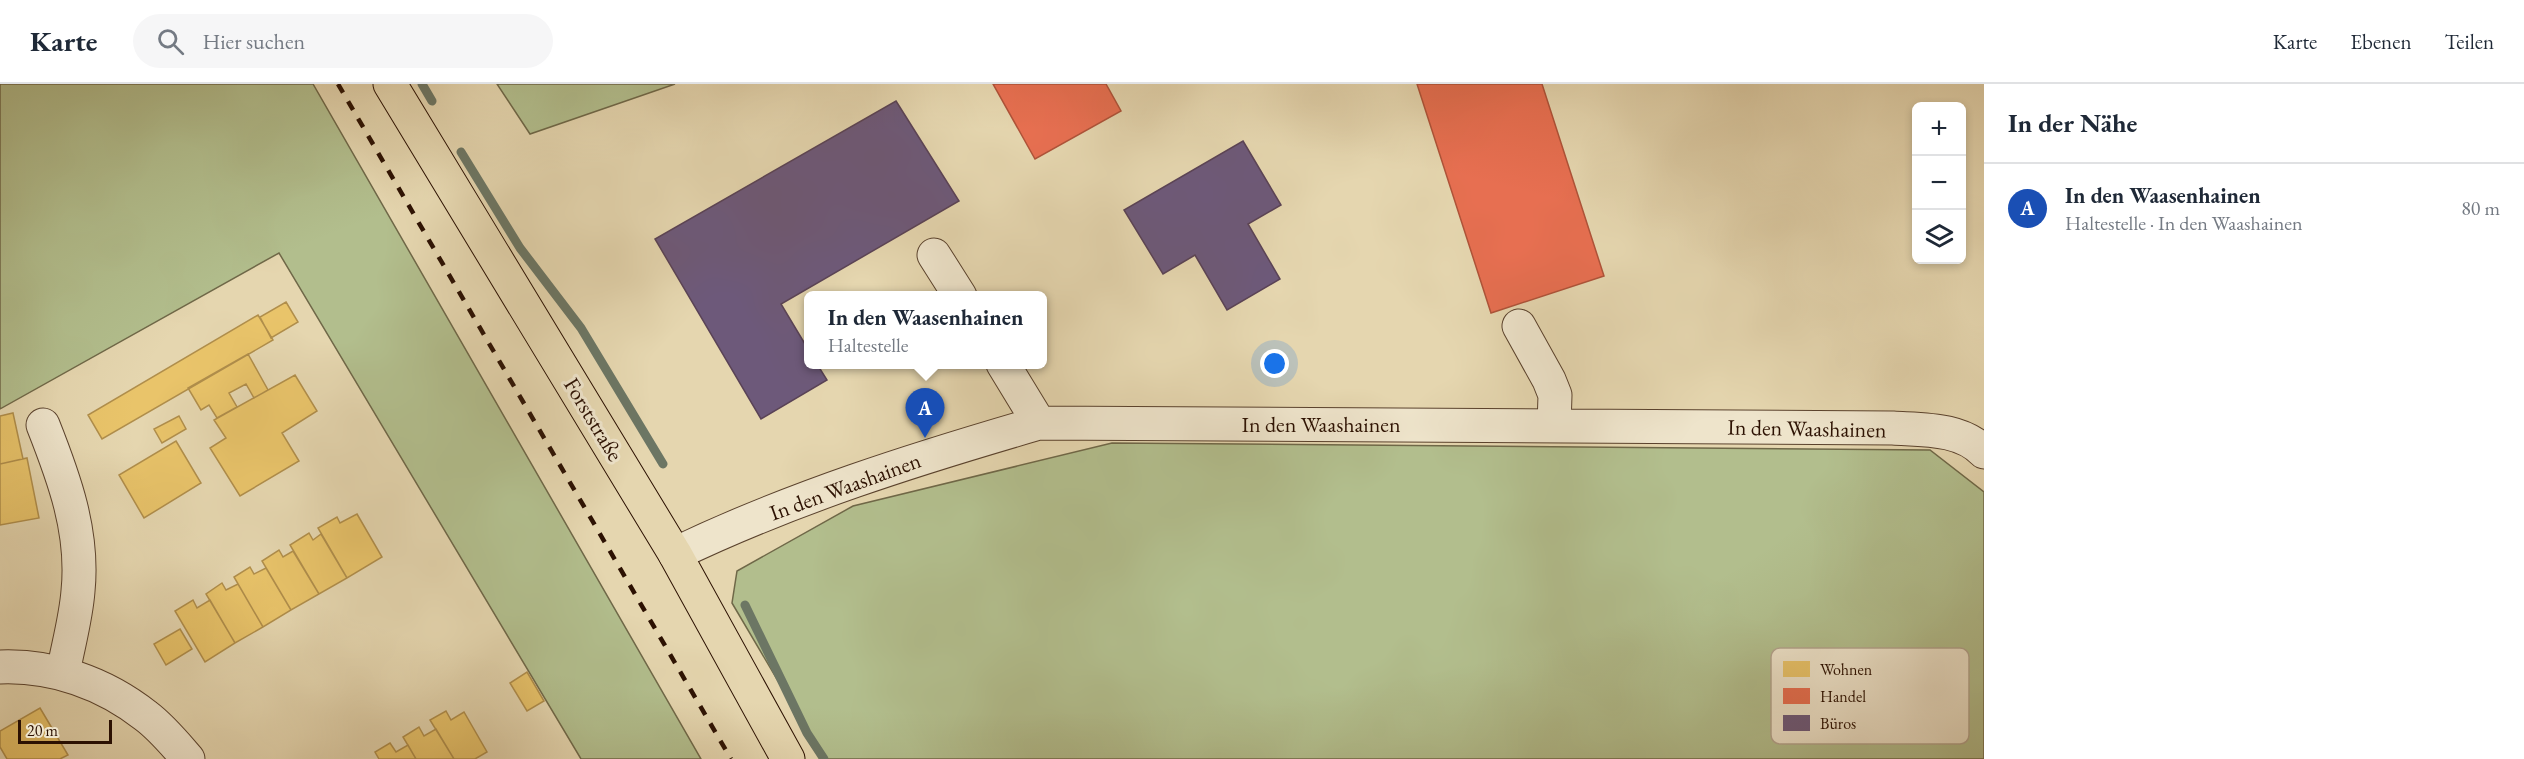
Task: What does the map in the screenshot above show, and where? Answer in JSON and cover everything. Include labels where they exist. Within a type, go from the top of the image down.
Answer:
[{"type":"main road","name":"Forststraße","points":[[390,84],[675,554],[788,759]]},
{"type":"street","points":[[934,255],[957,291]]},
{"type":"street","points":[[1519,326],[1555,394],[1554,426]]},
{"type":"street","points":[[1006,369],[1039,423]]},
{"type":"street","name":"In den Waashainen","points":[[675,554],[730,528],[905,463],[1039,423],[1939,430],[1974,442],[1984,452]]},
{"type":"street","points":[[43,425],[66,487],[78,545],[78,590],[63,673]]},
{"type":"street","points":[[0,667],[24,666],[63,673],[89,681],[146,716],[188,759]]},
{"type":"green space","points":[[0,84],[313,84],[701,759],[581,759],[279,253],[0,409]]},
{"type":"green space","points":[[497,84],[675,84],[530,134]]},
{"type":"green space","points":[[1112,443],[1930,450],[1984,492],[1984,759],[824,759],[732,603],[737,571],[853,506]]},
{"type":"building: Wohnen","points":[[286,302],[298,322],[271,338],[260,317]]},
{"type":"building: Wohnen","points":[[258,315],[273,340],[102,439],[88,415]]},
{"type":"building: Wohnen","points":[[248,354],[268,390],[254,398],[246,384],[229,393],[237,407],[217,418],[209,405],[201,410],[188,388]]},
{"type":"building: Wohnen","points":[[295,375],[317,411],[282,433],[299,461],[240,496],[210,448],[226,438],[214,420]]},
{"type":"building: Wohnen","points":[[13,413],[23,459],[0,464],[0,416]]},
{"type":"building: Wohnen","points":[[179,416],[186,429],[162,443],[154,429]]},
{"type":"building: Wohnen","points":[[176,441],[201,483],[144,518],[119,475]]},
{"type":"building: Wohnen","points":[[27,458],[39,518],[0,525],[0,464]]},
{"type":"building: Wohnen","points":[[357,514],[382,557],[347,578],[318,528],[337,517],[340,523]]},
{"type":"building: Wohnen","points":[[309,533],[313,540],[321,534],[347,578],[319,594],[290,545]]},
{"type":"building: Wohnen","points":[[279,550],[283,557],[293,551],[319,594],[291,610],[262,561]]},
{"type":"building: Wohnen","points":[[250,567],[254,574],[266,568],[291,610],[263,627],[234,577]]},
{"type":"building: Wohnen","points":[[222,583],[226,590],[238,584],[263,627],[235,643],[206,594]]},
{"type":"building: Wohnen","points":[[193,600],[197,608],[210,600],[235,643],[205,662],[175,611]]},
{"type":"building: Wohnen","points":[[180,629],[192,649],[166,665],[154,644]]},
{"type":"building: Wohnen","points":[[527,672],[544,701],[527,711],[510,683]]},
{"type":"building: Wohnen","points":[[40,708],[68,755],[60,759],[7,759],[0,747],[0,731]]},
{"type":"building: Wohnen","points":[[446,711],[451,720],[464,712],[487,752],[475,759],[454,759],[430,720]]},
{"type":"building: Wohnen","points":[[419,727],[424,736],[436,729],[454,759],[416,759],[403,737]]},
{"type":"building: Wohnen","points":[[390,743],[396,752],[408,745],[416,759],[379,759],[375,752]]},
{"type":"building: Handel","points":[[993,84],[1106,84],[1121,111],[1035,159]]},
{"type":"building: Handel","points":[[1417,84],[1542,84],[1604,276],[1491,313]]},
{"type":"building: Büros","points":[[896,101],[959,201],[781,304],[804,342],[804,369],[820,369],[827,380],[761,419],[655,239]]},
{"type":"building: Büros","points":[[1243,141],[1281,205],[1248,224],[1280,279],[1227,310],[1195,255],[1163,274],[1124,210]]},
{"type":"waterway","points":[[422,84],[432,101]]},
{"type":"waterway","points":[[461,152],[520,248],[581,328],[663,464]]},
{"type":"waterway","points":[[745,605],[807,733],[824,759]]},
{"type":"railway","points":[[338,84],[731,759]]},
{"type":"place","name":"In den Waasenhainen","points":[[925,438]]}]
